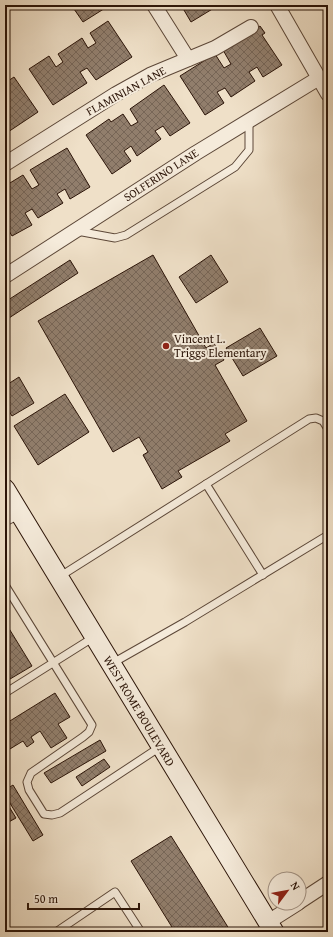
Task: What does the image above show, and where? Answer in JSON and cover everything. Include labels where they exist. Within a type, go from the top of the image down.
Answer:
[{"type":"street","points":[[154,5],[188,58]]},
{"type":"street","points":[[277,5],[328,94]]},
{"type":"street","name":"FLAMINIAN LANE","points":[[5,164],[116,94],[150,75],[215,48],[251,27]]},
{"type":"street","name":"SOLFERINO LANE","points":[[5,276],[249,120],[319,78]]},
{"type":"street","name":"WEST ROME BOULEVARD","points":[[5,489],[12,518],[58,577],[271,927]]},
{"type":"street","points":[[307,896],[328,883]]},
{"type":"street","points":[[271,927],[288,911]]},
{"type":"lane","points":[[76,230],[115,238],[126,234],[235,167],[249,150],[249,120]]},
{"type":"lane","points":[[58,577],[309,419],[316,418],[323,420],[328,429]]},
{"type":"lane","points":[[206,484],[263,575]]},
{"type":"lane","points":[[111,664],[185,622],[328,535]]},
{"type":"lane","points":[[5,585],[92,725],[89,732],[83,737],[30,773],[27,782],[29,790],[44,814],[52,815],[60,813],[161,747]]},
{"type":"lane","points":[[5,693],[94,637]]},
{"type":"lane","points":[[56,932],[115,892],[141,932]]},
{"type":"building","points":[[80,5],[110,5],[83,22],[74,9]]},
{"type":"building","points":[[181,5],[219,5],[191,22]]},
{"type":"building","points":[[108,21],[132,57],[96,80],[87,68],[80,72],[87,83],[53,105],[29,69],[49,56],[56,67],[63,62],[58,54],[82,38],[88,48],[96,43],[90,33]]},
{"type":"building","points":[[260,26],[265,33],[262,35],[282,65],[263,77],[257,67],[249,72],[255,81],[231,97],[225,88],[217,92],[224,103],[205,115],[180,76],[215,54],[224,68],[231,64],[223,50]]},
{"type":"building","points":[[14,77],[38,112],[5,134],[5,83]]},
{"type":"building","points":[[164,85],[190,123],[170,136],[163,126],[155,131],[161,139],[137,156],[131,146],[124,151],[131,161],[112,174],[86,135],[109,119],[111,122],[123,114],[131,126],[138,122],[130,109]]},
{"type":"building","points":[[67,148],[90,187],[70,199],[65,189],[57,194],[63,203],[38,218],[32,209],[25,213],[32,225],[12,236],[5,224],[5,186],[23,175],[32,189],[39,185],[30,170]]},
{"type":"building","points":[[153,255],[206,348],[214,343],[224,360],[215,365],[247,421],[225,434],[230,441],[178,471],[182,477],[162,489],[143,455],[148,452],[139,437],[113,452],[38,321]]},
{"type":"building","points":[[211,255],[228,282],[196,303],[179,277]]},
{"type":"building","points":[[70,260],[78,273],[9,318],[5,311],[5,302]]},
{"type":"building","points":[[260,328],[277,356],[243,376],[226,348]]},
{"type":"building","points":[[19,377],[34,403],[12,416],[5,405],[5,386]]},
{"type":"building","points":[[65,394],[89,432],[38,465],[14,426]]},
{"type":"building","points":[[5,622],[32,666],[5,682]]},
{"type":"building","points":[[55,693],[70,717],[58,724],[67,738],[51,748],[40,731],[31,737],[34,742],[27,747],[23,741],[5,752],[5,724]]},
{"type":"building","points":[[100,740],[106,751],[51,783],[44,773]]},
{"type":"building","points":[[104,759],[110,767],[82,786],[76,777]]},
{"type":"building","points":[[13,785],[43,835],[33,841],[5,795],[5,790]]},
{"type":"building","points":[[5,800],[16,818],[5,824]]},
{"type":"building","points":[[171,836],[231,932],[175,932],[131,861]]},
{"type":"place","name":"Vincent L. Triggs Elementary","points":[[166,346]]}]
